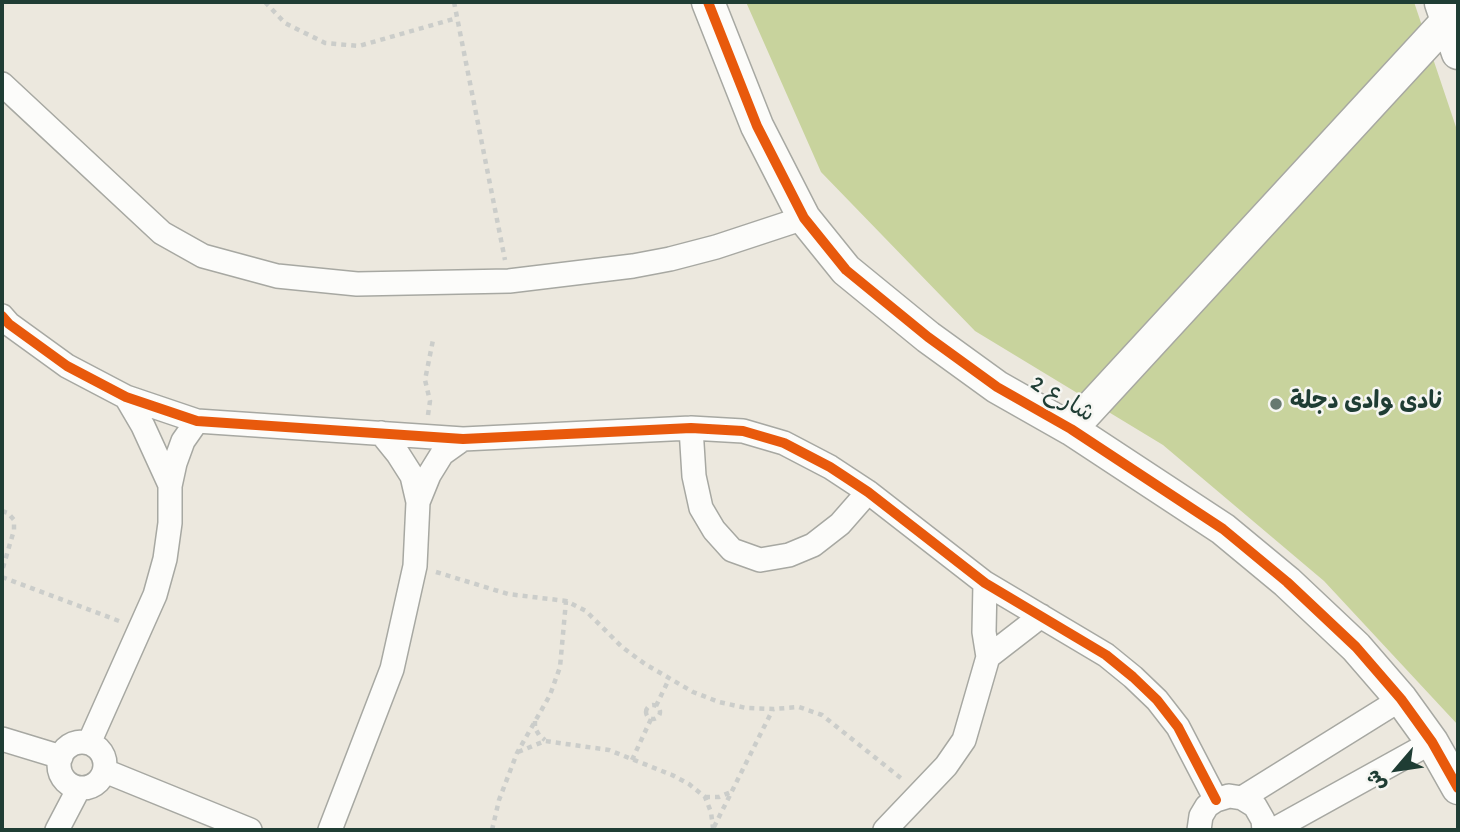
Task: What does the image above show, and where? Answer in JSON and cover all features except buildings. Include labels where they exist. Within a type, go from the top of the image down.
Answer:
[{"type":"street","name":"شارع 2","points":[[708,2],[757,126],[804,218],[846,270],[928,337],[997,387],[1071,429],[1223,529],[1287,582],[1356,647],[1401,699],[1432,742],[1458,788]]},
{"type":"street","points":[[1071,429],[1444,11],[1458,53]]},
{"type":"street","points":[[2,84],[162,233],[203,256],[277,276],[357,284],[509,281],[670,259],[804,218]]},
{"type":"street","points":[[2,316],[67,366],[127,397],[197,421],[463,439],[691,428],[743,431],[784,443],[830,467],[868,492],[985,583],[1106,655],[1157,700],[1178,727],[1216,800]]},
{"type":"street","points":[[127,397],[170,486]]},
{"type":"street","points":[[89,743],[155,595],[165,559],[170,523],[170,486],[175,463],[183,441],[197,421]]},
{"type":"street","points":[[691,428],[694,476],[701,508],[714,530],[732,550],[760,560],[789,555],[813,545],[840,524],[868,492]]},
{"type":"street","points":[[330,830],[392,669],[415,566],[418,502],[412,476],[381,433]]},
{"type":"street","points":[[418,502],[429,475],[442,454],[463,439]]},
{"type":"street","points":[[885,830],[946,766],[964,740],[988,657],[984,632],[985,583]]},
{"type":"street","points":[[988,657],[1041,616]]},
{"type":"street","points":[[1242,798],[1401,699]]},
{"type":"street","points":[[2,739],[61,757]]},
{"type":"street","points":[[1273,830],[1432,742]]},
{"type":"street","points":[[89,743],[103,754],[105,771],[95,784],[79,788],[69,784],[63,776],[59,767],[61,757],[72,744],[89,743]]},
{"type":"street","points":[[105,771],[250,830]]},
{"type":"street","points":[[57,830],[79,788]]},
{"type":"street","points":[[1199,830],[1201,816],[1207,806],[1229,796],[1242,798],[1255,806],[1263,820],[1264,830]]},
{"type":"path","points":[[265,2],[285,23],[325,43],[359,46],[457,18]]},
{"type":"path","points":[[454,2],[509,281]]},
{"type":"path","points":[[424,436],[430,401],[425,380],[433,341]]},
{"type":"path","points":[[2,511],[14,520],[15,530],[2,574],[141,629]]},
{"type":"path","points":[[415,566],[508,594],[566,601],[586,611],[622,647],[645,664],[693,692],[719,702],[746,708],[799,708],[822,715],[919,793]]},
{"type":"path","points":[[492,830],[499,800],[517,753],[550,695],[560,667],[566,601]]},
{"type":"path","points":[[632,760],[651,719],[659,715],[656,706],[669,679]]},
{"type":"path","points":[[651,719],[646,715],[647,709],[656,706]]},
{"type":"path","points":[[713,829],[773,709]]},
{"type":"path","points":[[535,719],[538,735],[545,741]]},
{"type":"path","points":[[517,753],[545,741],[609,750],[680,780],[705,797],[711,812],[713,829]]},
{"type":"path","points":[[705,797],[719,797],[732,792]]},
{"type":"green space","name":"نادى وادى دجلة","points":[[746,2],[1414,2],[1458,133],[1458,725],[1324,581],[1163,445],[975,331],[821,172]]},
{"type":"cycle path","points":[[708,2],[757,126],[804,218],[846,270],[928,337],[997,387],[1071,429],[1223,529],[1287,582],[1356,647],[1401,699],[1432,742],[1458,788]]},
{"type":"cycle path","points":[[2,316],[67,366],[126,397],[197,421],[463,439],[691,428],[743,431],[784,443],[830,467],[868,492],[985,583],[1106,655],[1133,677],[1157,700],[1178,727],[1216,800]]},
{"type":"place","name":"نادى وادى دجلة","points":[[1276,404]]}]
